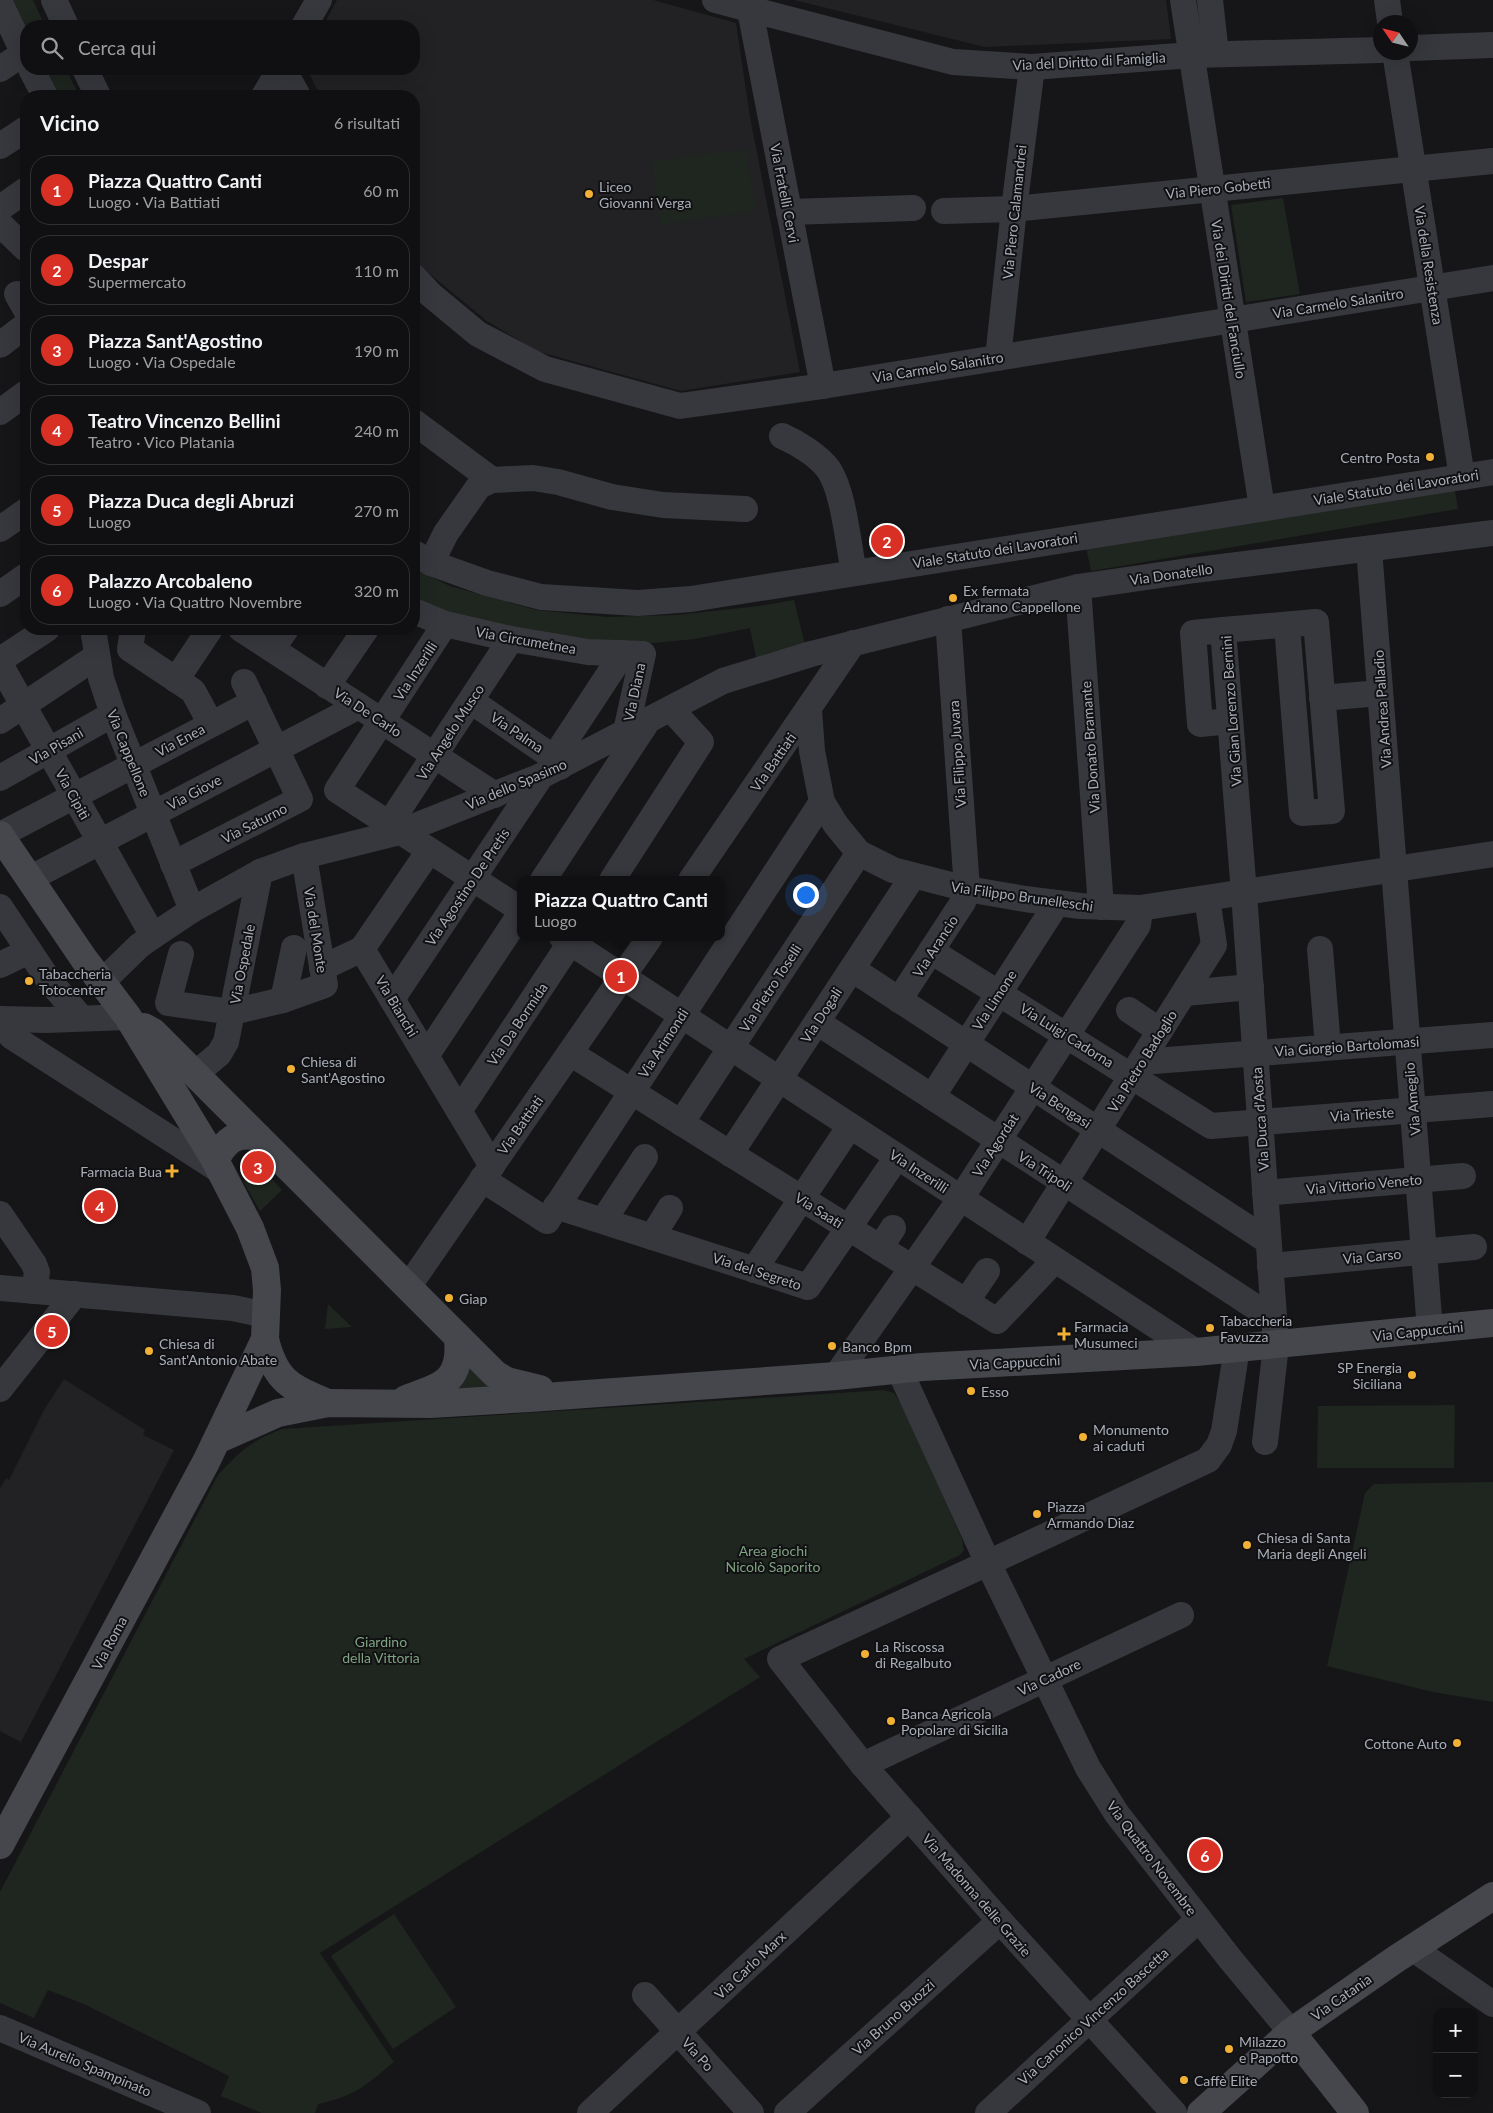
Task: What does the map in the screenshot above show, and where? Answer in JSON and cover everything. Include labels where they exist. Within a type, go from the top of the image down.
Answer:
[{"type":"street","points":[[307,20],[319,0]]},
{"type":"street","name":"Via del Diritto di Famiglia","points":[[715,0],[751,5],[953,62],[1032,67],[1204,55],[1373,50]]},
{"type":"street","name":"Via dei Diritti del Fanciullo","points":[[1183,0],[1204,55],[1212,189],[1262,508]]},
{"type":"street","points":[[1204,55],[1210,0]]},
{"type":"street","points":[[1387,0],[1389,15]]},
{"type":"street","name":"Via Fratelli Cervi","points":[[751,5],[823,386]]},
{"type":"street","points":[[1,9],[20,46]]},
{"type":"street","points":[[1418,48],[1493,45]]},
{"type":"street","name":"Via della Resistenza","points":[[1396,60],[1462,477]]},
{"type":"street","points":[[0,69],[20,62]]},
{"type":"street","name":"Via Piero Calamandrei","points":[[998,358],[1032,67]]},
{"type":"street","points":[[34,75],[42,90]]},
{"type":"street","points":[[88,75],[95,90]]},
{"type":"street","points":[[268,90],[278,75]]},
{"type":"street","points":[[286,75],[294,90]]},
{"type":"street","points":[[0,146],[20,133]]},
{"type":"street","name":"Via Piero Gobetti","points":[[944,211],[1014,209],[1493,161]]},
{"type":"street","points":[[20,195],[1,210],[20,240]]},
{"type":"street","points":[[789,212],[913,208]]},
{"type":"street","name":"Via Carmelo Salanitro","points":[[420,283],[431,295],[478,334],[545,369],[680,406],[823,386],[1493,278]]},
{"type":"street","points":[[0,412],[20,397]]},
{"type":"street","points":[[420,426],[492,480]]},
{"type":"street","points":[[782,436],[794,441],[828,469],[837,485],[854,572]]},
{"type":"street","name":"Viale Statuto dei Lavoratori","points":[[422,558],[487,583],[540,597],[638,603],[691,599],[1493,472]]},
{"type":"street","points":[[422,558],[446,533],[479,486],[492,480],[533,478],[558,482],[612,497],[663,505],[745,509]]},
{"type":"street","points":[[0,528],[20,515]]},
{"type":"street","name":"Via Donatello","points":[[853,643],[1078,587],[1188,571],[1493,533]]},
{"type":"street","name":"Via Andrea Palladio","points":[[1369,548],[1394,869]]},
{"type":"street","points":[[0,594],[20,580]]},
{"type":"street","name":"Via Donato Bramante","points":[[1078,587],[1101,907]]},
{"type":"street","name":"Via Circumetnea","points":[[420,614],[445,624],[511,639],[588,652],[633,653]]},
{"type":"street","name":"Via Filippo Juvara","points":[[948,619],[966,889]]},
{"type":"street","name":"Via Gian Lorenzo Bernini","points":[[1244,892],[1223,630],[1316,622],[1332,811],[1302,813],[1287,625]]},
{"type":"street","name":"Via Inzerilli","points":[[445,624],[336,790],[391,831],[429,851],[517,909]]},
{"type":"street","points":[[0,660],[38,635]]},
{"type":"street","name":"Via Cappellone","points":[[94,635],[101,678],[113,714],[173,864],[194,905]]},
{"type":"street","points":[[132,635],[130,649],[194,691],[211,724]]},
{"type":"street","points":[[176,680],[206,635]]},
{"type":"street","name":"Via De Carlo","points":[[263,635],[279,639],[328,686],[494,795]]},
{"type":"street","points":[[328,686],[362,635]]},
{"type":"street","name":"Via Angelo Musco","points":[[391,831],[434,756],[511,639]]},
{"type":"street","name":"Via dello Spasimo","points":[[102,982],[139,946],[150,930],[194,905],[260,872],[304,856],[391,831],[494,795],[637,726],[723,681],[810,654],[853,643]]},
{"type":"street","name":"Via Battiati","points":[[693,876],[809,710],[853,643]]},
{"type":"street","name":"Via Diana","points":[[633,653],[637,726]]},
{"type":"street","name":"Via Agostino De Pretis","points":[[392,998],[472,879],[633,653]]},
{"type":"street","points":[[0,721],[96,656]]},
{"type":"street","name":"Via Cipitì","points":[[0,664],[150,930]]},
{"type":"street","name":"Via Enea","points":[[0,835],[211,724],[249,692]]},
{"type":"street","name":"Via Saturno","points":[[173,864],[300,799],[249,692]]},
{"type":"street","points":[[1322,698],[1380,693]]},
{"type":"street","name":"Via Palma","points":[[471,701],[552,767]]},
{"type":"street","name":"Via Giove","points":[[29,878],[359,706]]},
{"type":"street","points":[[615,876],[700,742],[671,709]]},
{"type":"street","name":"Via Filippo Brunelleschi","points":[[809,710],[812,751],[822,802],[836,824],[859,853],[893,870],[966,889],[1057,903],[1140,908],[1493,854]]},
{"type":"street","name":"Via Pisani","points":[[0,778],[113,714]]},
{"type":"street","points":[[545,876],[637,726]]},
{"type":"street","name":"Via Arimondi","points":[[487,1173],[547,1221],[822,802]]},
{"type":"street","points":[[0,835],[84,959],[128,1016],[217,1165],[250,1228],[265,1268],[266,1327],[269,1355],[280,1377],[299,1391],[328,1403]]},
{"type":"street","points":[[322,968],[362,949],[429,851]]},
{"type":"street","name":"Via Pietro Toselli","points":[[681,1123],[859,853]]},
{"type":"street","name":"Via del Monte","points":[[181,954],[168,1002],[190,1007],[232,1012],[283,1000],[325,985],[304,856]]},
{"type":"street","name":"Via Ameglio","points":[[1394,869],[1430,1330]]},
{"type":"street","name":"Via Ospedale","points":[[195,1074],[219,1054],[226,1042],[260,872]]},
{"type":"street","name":"Via Dogali","points":[[730,1154],[913,876]]},
{"type":"street","name":"Via Arancio","points":[[899,1000],[963,902],[966,889]]},
{"type":"street","name":"Via Duca d'Aosta","points":[[1244,892],[1275,1332],[1265,1442]]},
{"type":"street","name":"Via Pietro Badoglio","points":[[1027,1242],[1214,945],[1207,898]]},
{"type":"street","name":"Via Limone","points":[[932,1097],[1057,903]]},
{"type":"street","points":[[0,907],[48,979],[81,1018]]},
{"type":"street","name":"Via Agordat","points":[[836,1376],[961,1198],[999,1140],[1138,925],[1140,908]]},
{"type":"street","points":[[426,1056],[517,918]]},
{"type":"street","name":"Via Da Bormida","points":[[459,1111],[568,941]]},
{"type":"street","name":"Via Inzerilli","points":[[572,941],[600,962],[632,971],[681,1016],[1196,1352]]},
{"type":"street","points":[[283,1000],[294,948]]},
{"type":"street","name":"Via Bianchi","points":[[362,949],[459,1111],[487,1173]]},
{"type":"street","points":[[1320,949],[1328,1048]]},
{"type":"street","points":[[0,965],[30,951]]},
{"type":"street","name":"Via Luigi Cadorna","points":[[931,951],[1067,1035],[1136,1069],[1211,1126],[1260,1121]]},
{"type":"street","name":"Via Bengasi","points":[[852,969],[1098,1130],[1269,1254]]},
{"type":"street","name":"Via Battiati","points":[[408,1287],[570,1053],[632,971]]},
{"type":"street","points":[[1185,993],[1251,987]]},
{"type":"street","points":[[1129,1010],[1160,1031]]},
{"type":"street","points":[[0,1021],[128,1016],[153,1032],[495,1374],[507,1381],[566,1395]]},
{"type":"street","points":[[0,1021],[11,1036],[217,1165]]},
{"type":"street","name":"Via Tripoli","points":[[817,1022],[1064,1183],[1275,1332]]},
{"type":"street","name":"Via Giorgio Bartolomasi","points":[[1136,1069],[1255,1053],[1493,1035]]},
{"type":"street","name":"Via Saati","points":[[570,1053],[849,1228],[887,1238],[912,1268],[997,1321],[1055,1260]]},
{"type":"street","name":"Via Trieste","points":[[1260,1121],[1493,1104]]},
{"type":"street","points":[[754,1270],[850,1126]]},
{"type":"street","points":[[217,1165],[221,1148],[232,1138],[244,1134],[258,1137]]},
{"type":"street","points":[[603,1221],[645,1157]]},
{"type":"street","name":"Via del Segreto","points":[[556,1206],[808,1287],[897,1157]]},
{"type":"street","name":"Via Vittorio Veneto","points":[[1265,1193],[1463,1176]]},
{"type":"street","points":[[652,1237],[670,1208]]},
{"type":"street","points":[[0,1214],[34,1264],[37,1272],[34,1291]]},
{"type":"street","name":"Via Carso","points":[[1269,1254],[1424,1252],[1474,1247]]},
{"type":"street","points":[[966,1302],[987,1271]]},
{"type":"street","points":[[0,1288],[233,1308],[266,1327]]},
{"type":"street","points":[[8,1380],[75,1294]]},
{"type":"street","name":"Via Cappuccini","points":[[328,1403],[431,1404],[836,1376],[899,1369],[1196,1352],[1237,1348],[1275,1332],[1430,1330],[1493,1323]]},
{"type":"street","name":"Via Roma","points":[[0,1844],[217,1440],[266,1327]]},
{"type":"street","points":[[395,1403],[432,1389],[450,1378],[457,1367],[460,1355],[458,1337]]},
{"type":"street","points":[[991,1569],[1208,1460],[1220,1444],[1224,1431],[1237,1348]]},
{"type":"street","name":"Via Quattro Novembre","points":[[899,1369],[991,1569],[1088,1768],[1118,1814],[1199,1919],[1355,2113]]},
{"type":"street","points":[[217,1440],[278,1413],[328,1403]]},
{"type":"street","name":"Via Madonna delle Grazie","points":[[991,1569],[780,1659],[863,1766],[1174,2113]]},
{"type":"street","name":"Via Cadore","points":[[863,1766],[1181,1615]]},
{"type":"street","name":"Via Carlo Marx","points":[[590,2113],[909,1817]]},
{"type":"street","name":"Via Catania","points":[[1201,2113],[1291,2032],[1412,1948],[1493,1896]]},
{"type":"street","name":"Via Canonico Vincenzo Bascetta","points":[[988,2113],[1199,1919]]},
{"type":"street","name":"Via Bruno Buozzi","points":[[786,2113],[1000,1921]]},
{"type":"street","points":[[1412,1948],[1493,2004]]},
{"type":"street","name":"Via Po","points":[[645,1995],[751,2113]]},
{"type":"street","name":"Via Aurelio Spampinato","points":[[0,2028],[198,2113]]},
{"type":"shaded area","name":"Liceo Giovanni Verga","points":[[337,0],[653,0],[736,23],[750,117],[800,372],[681,391],[536,351],[487,321],[420,266],[420,90],[317,90],[310,75],[420,75],[420,20],[326,20]]},
{"type":"shaded area","points":[[794,0],[1166,0],[1171,39],[985,47]]},
{"type":"shaded area","points":[[64,1379],[145,1430],[143,1435],[174,1450],[21,1742],[0,1731],[0,1489],[6,1478],[9,1480],[44,1410]]},
{"type":"green space","points":[[5,0],[33,0],[42,20],[20,20],[20,31]]},
{"type":"green space","points":[[41,75],[69,75],[76,90],[48,90]]},
{"type":"green space","points":[[745,149],[756,211],[660,225],[652,161]]},
{"type":"green space","points":[[1283,198],[1300,294],[1246,302],[1231,205]]},
{"type":"green space","points":[[1455,491],[1458,509],[1091,571],[1086,547]]},
{"type":"green space","points":[[420,572],[450,586],[536,610],[607,617],[676,615],[759,606],[794,600],[805,645],[757,662],[750,628],[695,639],[654,643],[618,643],[492,627],[420,601]]},
{"type":"green space","points":[[259,1165],[282,1190],[260,1211],[243,1181]]},
{"type":"green space","points":[[328,1304],[352,1327],[325,1329]]},
{"type":"green space","points":[[467,1365],[494,1390],[449,1393]]},
{"type":"green space","name":"Giardino della Vittoria","points":[[884,1390],[894,1393],[906,1412],[962,1539],[964,1550],[960,1555],[744,1659],[760,1677],[320,1953],[394,2062],[360,2089],[331,2101],[318,2104],[315,2113],[262,2113],[221,2096],[229,2076],[86,2005],[48,1990],[34,2018],[0,2003],[0,1892],[218,1475],[247,1448],[262,1438],[282,1429]]},
{"type":"green space","points":[[1455,1405],[1454,1468],[1317,1468],[1318,1406]]},
{"type":"green space","points":[[1493,1482],[1493,1702],[1433,1692],[1327,1666],[1365,1493],[1374,1484]]},
{"type":"green space","points":[[394,1914],[456,2007],[393,2049],[331,1956]]},
{"type":"place","name":"Liceo Giovanni Verga","points":[[589,194]]},
{"type":"place","name":"Centro Posta","points":[[1430,457]]},
{"type":"place","name":"Despar","points":[[887,541]]},
{"type":"place","name":"Ex fermata Adrano Cappellone","points":[[953,598]]},
{"type":"place","name":"Piazza Quattro Canti","points":[[621,976]]},
{"type":"place","name":"Tabaccheria Totocenter","points":[[29,981]]},
{"type":"place","name":"Chiesa di Sant'Agostino","points":[[291,1069]]},
{"type":"place","name":"Piazza Sant'Agostino","points":[[258,1167]]},
{"type":"place","name":"Farmacia Bua","points":[[172,1171]]},
{"type":"place","name":"Teatro Vincenzo Bellini","points":[[100,1206]]},
{"type":"place","name":"Giap","points":[[449,1298]]},
{"type":"place","name":"Tabaccheria Favuzza","points":[[1210,1328]]},
{"type":"place","name":"Piazza Duca degli Abruzi","points":[[52,1331]]},
{"type":"place","name":"Farmacia Musumeci","points":[[1064,1334]]},
{"type":"place","name":"Banco Bpm","points":[[832,1346]]},
{"type":"place","name":"Chiesa di Sant'Antonio Abate","points":[[149,1351]]},
{"type":"place","name":"SP Energia Siciliana","points":[[1412,1375]]},
{"type":"place","name":"Esso","points":[[971,1391]]},
{"type":"place","name":"Monumento ai caduti","points":[[1083,1437]]},
{"type":"place","name":"Piazza Armando Diaz","points":[[1037,1514]]},
{"type":"place","name":"Chiesa di Santa Maria degli Angeli","points":[[1247,1545]]},
{"type":"place","name":"La Riscossa di Regalbuto","points":[[865,1654]]},
{"type":"place","name":"Banca Agricola Popolare di Sicilia","points":[[891,1721]]},
{"type":"place","name":"Cottone Auto","points":[[1457,1743]]},
{"type":"place","name":"Palazzo Arcobaleno","points":[[1205,1855]]},
{"type":"place","name":"Milazzo e Papotto","points":[[1229,2049]]},
{"type":"place","name":"Caffè Elite","points":[[1184,2080]]},
{"type":"park label","name":"Area giochi Nicolò Saporito","points":[[773,1558]]}]
